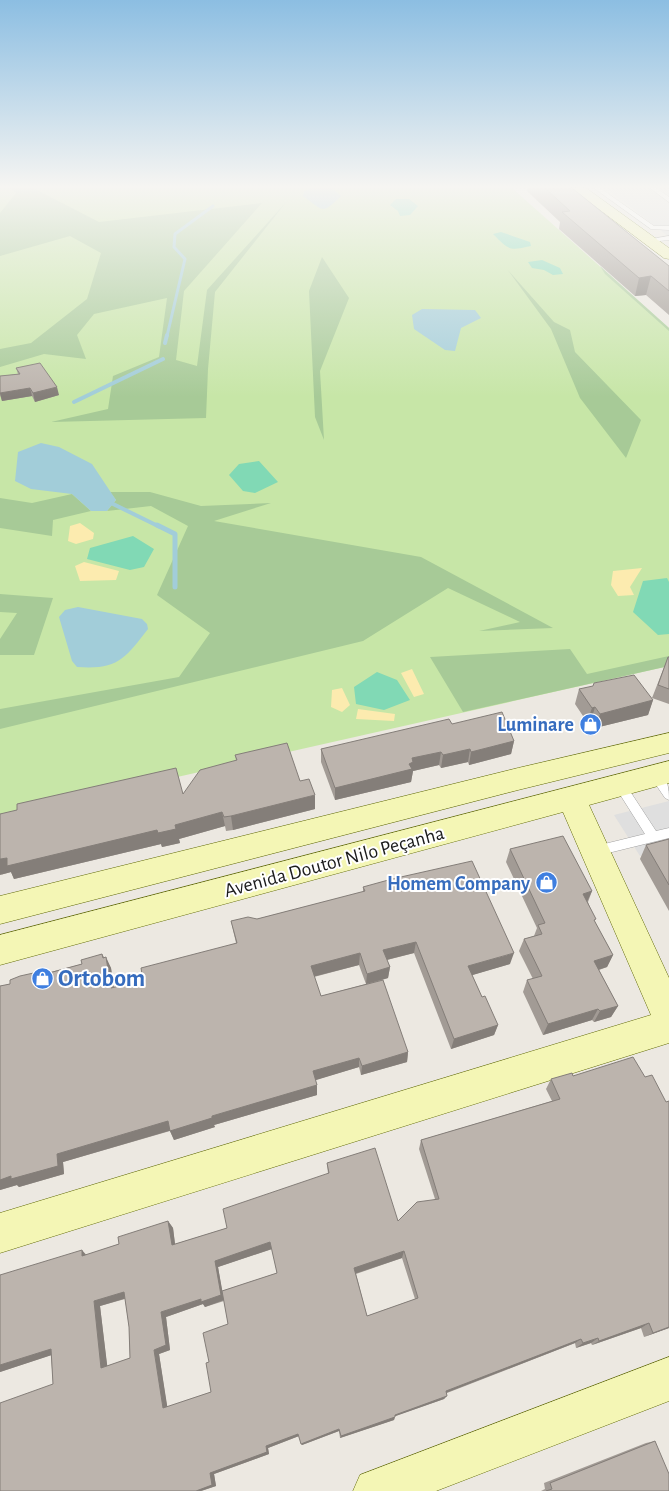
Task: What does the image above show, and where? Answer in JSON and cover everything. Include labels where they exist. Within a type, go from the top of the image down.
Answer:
[{"type":"main road","name":"Avenida Doutor Nilo Peçanha","points":[[0,910],[508,781],[669,743]]},
{"type":"main road","points":[[602,759],[582,775],[571,797],[669,1016]]},
{"type":"main road","name":"Avenida Doutor Nilo Peçanha","points":[[0,950],[571,797],[620,785],[665,781]]},
{"type":"main road","points":[[0,1233],[669,1026]]},
{"type":"main road","points":[[376,1491],[669,1379]]},
{"type":"lane","points":[[620,785],[654,837]]},
{"type":"lane","points":[[595,851],[669,833]]},
{"type":"green space","points":[[0,258],[590,258],[669,328],[669,666],[0,817]]},
{"type":"green space","points":[[100,258],[214,258],[184,291],[176,360],[197,366],[207,290],[236,258],[242,258],[215,292],[206,418],[51,422],[108,409],[113,376],[159,357],[167,298],[94,314],[77,335],[86,359],[44,354],[0,367],[0,349],[31,343],[87,299]]},
{"type":"green space","points":[[322,258],[349,298],[320,371],[324,440],[315,417],[309,291]]},
{"type":"green space","points":[[542,260],[560,268],[563,274],[553,275],[544,270],[532,268],[528,262]]},
{"type":"green space","points":[[600,266],[669,328],[669,331],[605,274]]},
{"type":"green space","points":[[507,269],[554,322],[570,330],[575,352],[641,420],[626,458],[580,398],[551,329]]},
{"type":"green space","points":[[259,461],[278,482],[255,493],[243,491],[229,475],[239,464]]},
{"type":"green space","points":[[110,492],[150,492],[201,506],[271,503],[214,521],[421,557],[553,628],[479,631],[520,622],[448,588],[363,641],[0,729],[0,709],[179,677],[210,633],[157,595],[188,526],[151,506],[107,511],[116,500]]},
{"type":"green space","points":[[72,494],[91,511],[53,520],[52,536],[0,528],[0,498],[32,503]]},
{"type":"green space","points":[[133,536],[154,549],[144,567],[130,570],[87,559],[90,548]]},
{"type":"green space","points":[[667,578],[669,582],[669,634],[658,635],[633,612],[643,581]]},
{"type":"green space","points":[[0,594],[53,598],[34,655],[0,655],[0,639],[17,613],[0,612]]},
{"type":"green space","points":[[570,649],[587,674],[669,656],[669,666],[463,712],[430,657]]},
{"type":"green space","points":[[377,672],[397,680],[410,700],[384,710],[356,704],[354,687]]},
{"type":"sand","points":[[80,523],[94,533],[93,539],[76,544],[68,541],[70,526]]},
{"type":"sand","points":[[84,562],[119,571],[116,580],[80,581],[75,566]]},
{"type":"sand","points":[[642,568],[630,587],[634,595],[618,596],[611,585],[613,571]]},
{"type":"sand","points":[[412,669],[424,694],[414,697],[401,673]]},
{"type":"sand","points":[[342,688],[350,705],[342,712],[331,707],[332,690]]},
{"type":"sand","points":[[358,709],[395,714],[394,721],[356,719]]},
{"type":"shaded area","points":[[669,801],[669,848],[640,856],[614,815]]},
{"type":"water","points":[[422,309],[475,310],[481,318],[461,328],[455,351],[445,350],[414,329],[412,315]]},
{"type":"water","points":[[41,443],[59,447],[92,464],[116,500],[107,511],[91,511],[72,494],[31,489],[15,481],[18,452]]},
{"type":"water","points":[[78,607],[142,619],[147,624],[148,629],[133,648],[119,660],[102,667],[77,667],[72,661],[59,617],[65,610]]},
{"type":"building","points":[[615,258],[659,258],[669,266],[669,291],[651,276],[639,278]]},
{"type":"building","points":[[40,363],[57,387],[33,393],[30,388],[0,393],[0,376],[20,374],[16,368]]},
{"type":"building","points":[[669,657],[669,689],[658,685]]},
{"type":"building","points":[[634,675],[653,700],[600,714],[595,707],[592,708],[579,689],[593,686],[594,683]]},
{"type":"building","points":[[502,712],[514,741],[471,752],[470,749],[443,755],[441,752],[412,758],[413,762],[409,764],[412,769],[335,788],[321,749],[449,719],[452,724]]},
{"type":"building","points":[[287,743],[300,781],[309,779],[315,795],[231,816],[224,817],[222,812],[175,825],[176,829],[158,833],[157,830],[7,866],[7,858],[0,859],[0,814],[17,810],[17,804],[176,768],[183,794],[200,770],[237,760],[235,755]]},
{"type":"building","points":[[563,836],[592,891],[583,894],[596,919],[594,920],[613,955],[594,961],[618,1006],[600,1011],[598,1009],[548,1024],[527,980],[542,976],[524,939],[542,934],[538,925],[545,923],[510,849]]},
{"type":"building","points":[[669,839],[669,885],[646,845]]},
{"type":"building","points":[[472,861],[514,953],[468,966],[482,997],[485,996],[498,1025],[454,1039],[416,942],[383,950],[390,967],[367,974],[360,953],[311,966],[321,996],[383,980],[408,1052],[362,1066],[359,1058],[313,1071],[317,1085],[212,1116],[212,1118],[170,1131],[168,1121],[57,1154],[58,1166],[11,1179],[11,1176],[0,1180],[0,986],[10,984],[10,980],[20,976],[38,972],[38,976],[82,964],[81,960],[102,954],[103,958],[106,957],[111,988],[143,980],[141,968],[237,943],[231,921],[248,917],[257,919],[365,891],[363,887],[392,879]]},
{"type":"building","points":[[633,1057],[645,1077],[652,1075],[666,1102],[669,1101],[669,1327],[653,1333],[649,1323],[599,1341],[598,1338],[583,1343],[581,1339],[446,1391],[447,1396],[341,1436],[339,1429],[301,1444],[298,1434],[266,1446],[267,1452],[210,1473],[212,1485],[196,1491],[0,1491],[0,1403],[53,1384],[51,1349],[0,1365],[0,1275],[82,1250],[82,1256],[119,1244],[118,1237],[168,1221],[172,1245],[227,1228],[223,1209],[329,1173],[327,1163],[375,1148],[398,1221],[417,1202],[439,1199],[421,1140],[560,1099],[551,1079],[572,1073],[573,1076]],"holes":[[[270,1242],[277,1273],[222,1291],[228,1324],[203,1333],[209,1362],[206,1363],[211,1392],[163,1408],[154,1350],[166,1345],[161,1312],[201,1299],[201,1302],[221,1295],[215,1261]],[[404,1251],[418,1298],[367,1316],[354,1268]],[[124,1292],[129,1327],[130,1358],[101,1368],[94,1301]]]},
{"type":"building","points":[[655,1441],[669,1474],[669,1491],[546,1491],[552,1489],[550,1483]]},
{"type":"waterway","points":[[167,336],[185,259],[184,258]]},
{"type":"waterway","points":[[165,343],[167,335]]},
{"type":"waterway","points":[[74,402],[163,359]]},
{"type":"waterway","points":[[107,501],[160,527]]},
{"type":"waterway","points":[[157,525],[175,534],[175,587]]},
{"type":"place","name":"Luminare","points":[[590,724]]},
{"type":"place","name":"Homem Company","points":[[546,883]]},
{"type":"place","name":"Ortobom","points":[[42,978]]}]
